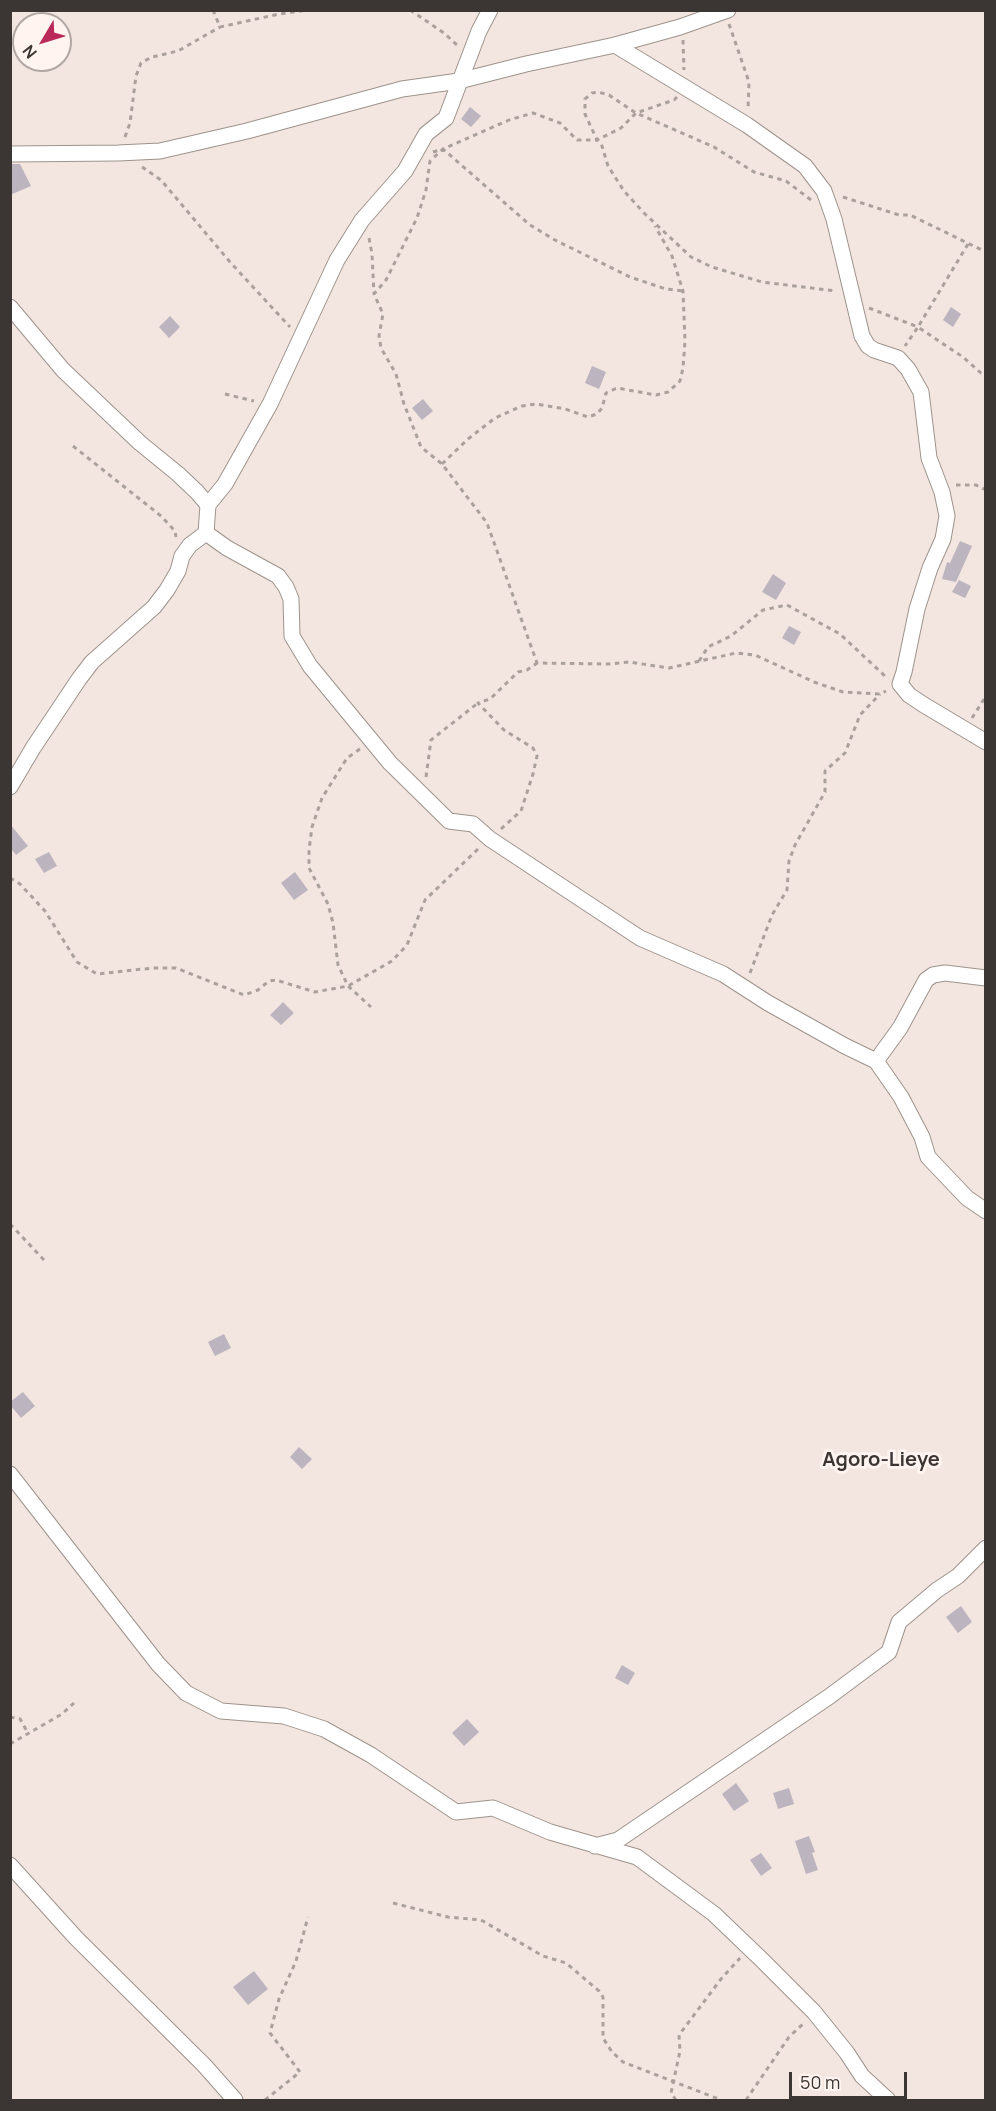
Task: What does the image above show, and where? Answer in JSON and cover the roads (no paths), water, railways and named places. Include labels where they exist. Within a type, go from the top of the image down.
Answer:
[{"type":"street","points":[[10,787],[44,731],[92,662],[154,607],[178,571],[182,556],[190,545],[206,533],[208,506],[225,484],[270,404],[337,260],[362,220],[405,171],[426,134],[446,118],[468,57],[490,10]]},
{"type":"street","points":[[10,154],[160,151],[402,89],[459,81],[615,45],[680,27],[726,11]]},
{"type":"street","points":[[615,45],[747,125],[805,166],[824,191],[834,219],[862,336],[868,346],[874,350],[898,358],[908,369],[921,392],[929,458],[947,516],[943,539],[930,568],[917,609],[900,684],[909,695],[986,742]]},
{"type":"street","points":[[10,307],[63,370],[140,443],[189,483],[208,506]]},
{"type":"street","points":[[206,533],[227,548],[278,576],[291,599],[292,636],[310,666],[371,741],[449,820],[473,824],[490,839],[640,938],[723,974],[844,1047],[876,1061],[901,1096],[922,1137],[928,1157],[967,1198],[986,1211]]},
{"type":"street","points":[[876,1061],[900,1028],[926,980],[933,975],[945,973],[986,978]]},
{"type":"street","points":[[10,1474],[158,1664],[186,1693],[221,1711],[284,1716],[324,1729],[371,1755],[456,1812],[493,1808],[550,1832],[638,1857],[714,1914],[749,1948],[814,2012],[862,2076],[888,2100]]},
{"type":"street","points":[[595,1846],[618,1840],[830,1696],[889,1652],[899,1622],[937,1590],[958,1576],[986,1548]]},
{"type":"street","points":[[10,1865],[76,1938],[235,2100]]},
{"type":"district","name":"Agoro-Lieye","points":[[881,1460]]}]
